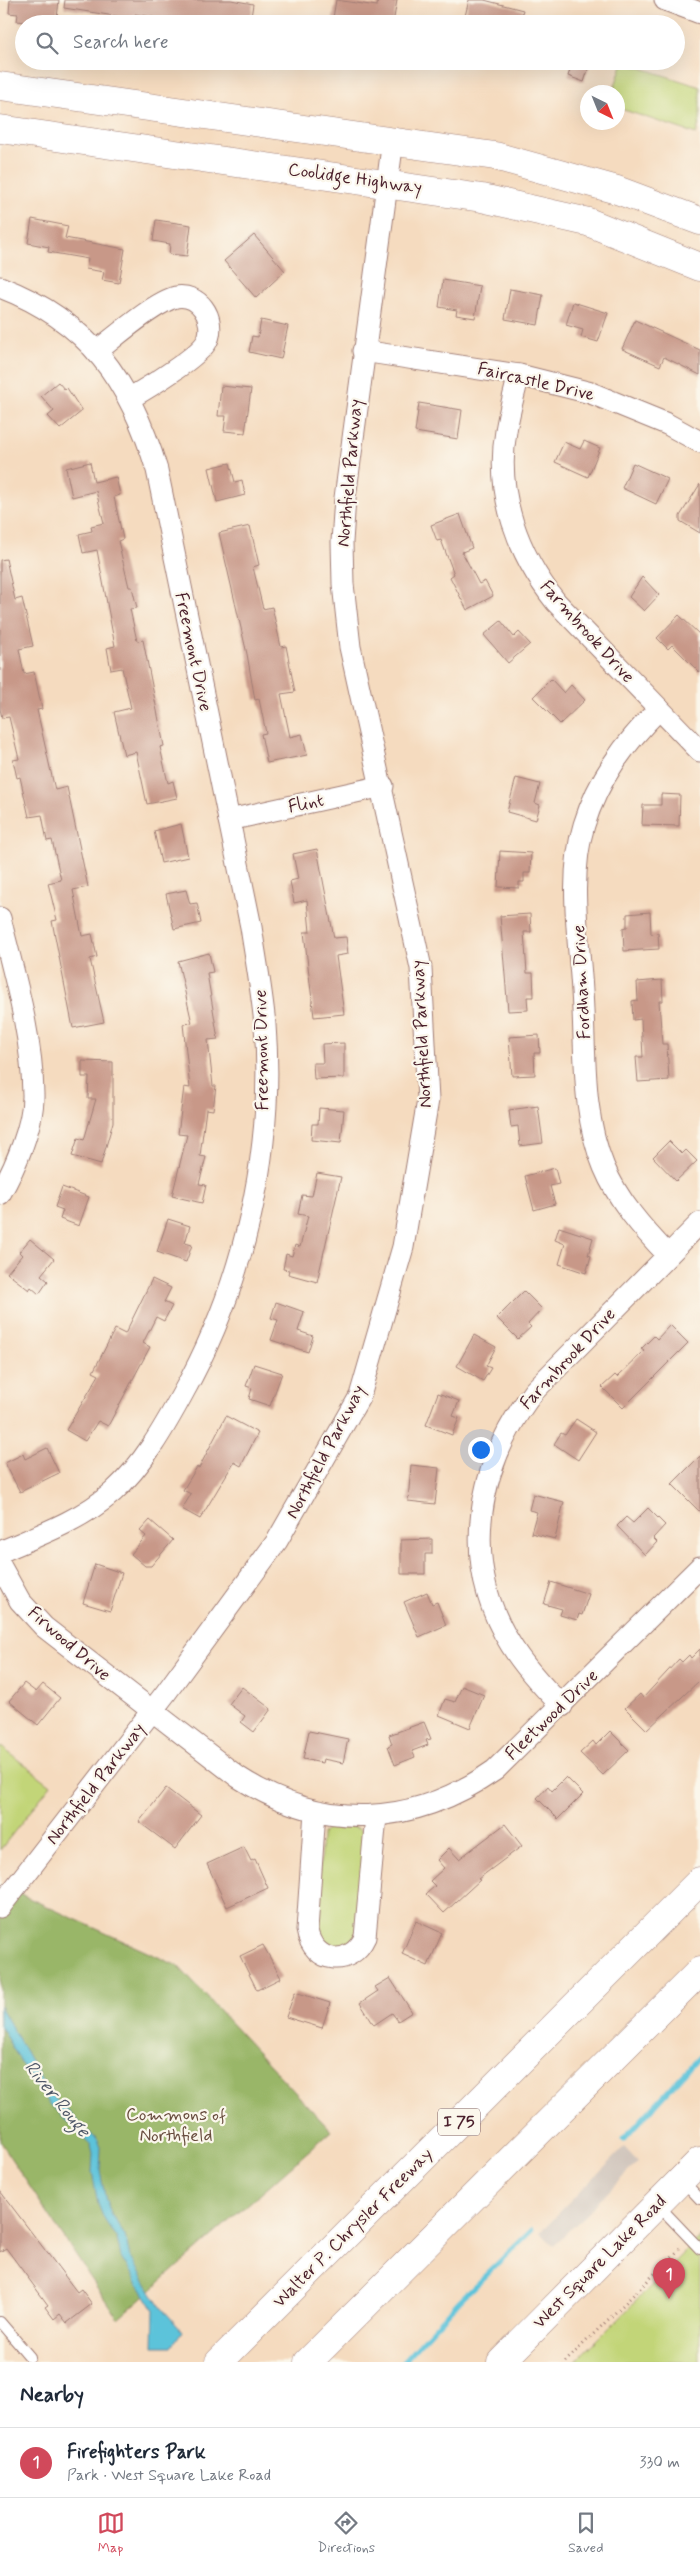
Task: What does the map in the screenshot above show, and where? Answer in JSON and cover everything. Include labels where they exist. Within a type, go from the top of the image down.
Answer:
[{"type":"main road","points":[[0,86],[495,156],[562,173],[617,190],[700,221]]},
{"type":"main road","name":"Coolidge Highway","points":[[0,129],[387,182],[482,198],[588,222],[700,267]]},
{"type":"main road","name":"Walter P. Chrysler Freeway","points":[[218,2362],[700,1882]]},
{"type":"main road","points":[[308,2362],[700,1971]]},
{"type":"main road","name":"West Square Lake Road","points":[[501,2362],[657,2205],[694,2180]]},
{"type":"street","points":[[665,0],[700,12]]},
{"type":"street","name":"Northfield Parkway","points":[[0,1906],[151,1712],[277,1541],[360,1396],[403,1247],[428,1100],[421,968],[383,786],[352,655],[343,584],[345,498],[392,140]]},
{"type":"street","name":"Freemont Drive","points":[[0,287],[35,302],[56,316],[97,351],[130,398],[157,470],[229,820],[260,983],[266,1054],[259,1168],[234,1275],[213,1331],[190,1382],[151,1448],[114,1491],[80,1516],[0,1552]]},
{"type":"street","points":[[97,351],[162,303],[176,297],[192,299],[205,310],[209,319],[209,334],[201,349],[130,398]]},
{"type":"street","name":"Faircastle Drive","points":[[363,351],[519,375],[591,393],[667,424],[700,442]]},
{"type":"street","name":"Farmbrook Drive","points":[[519,375],[505,432],[504,455],[507,501],[513,527],[522,551],[538,580],[556,602],[700,751]]},
{"type":"street","name":"Fordham Drive","points":[[659,709],[610,766],[596,792],[580,840],[577,882],[587,1087],[595,1140],[604,1168],[627,1208],[668,1255]]},
{"type":"street","name":"Flint","points":[[229,820],[383,786]]},
{"type":"street","points":[[0,918],[24,1013],[34,1095],[28,1128],[0,1194]]},
{"type":"street","name":"Farmbrook Drive","points":[[562,1706],[522,1662],[509,1643],[492,1604],[481,1554],[480,1525],[483,1499],[492,1466],[516,1415],[559,1364],[700,1223]]},
{"type":"street","name":"Firwood Drive","points":[[0,1565],[20,1601],[44,1627],[151,1712]]},
{"type":"street","name":"Fleetwood Drive","points":[[151,1712],[256,1789],[278,1800],[315,1811],[337,1815],[376,1816],[431,1804],[474,1784],[512,1755],[700,1567]]},
{"type":"street","points":[[315,1811],[307,1930],[310,1942],[321,1953],[338,1958],[358,1950],[366,1937],[376,1816]]},
{"type":"lane","points":[[657,2205],[700,2249]]},
{"type":"lane","points":[[0,2322],[30,2357]]},
{"type":"path","points":[[565,2362],[685,2244]]},
{"type":"shaded area","points":[[624,2147],[638,2162],[554,2246],[540,2232]]},
{"type":"green space","points":[[620,70],[648,70],[700,87],[700,121],[696,134],[625,110],[625,85],[615,85]]},
{"type":"green space","points":[[0,1746],[51,1785],[0,1850]]},
{"type":"green space","points":[[329,1827],[357,1828],[365,1838],[357,1935],[343,1948],[325,1944],[316,1928],[322,1834]]},
{"type":"green space","name":"Commons of Northfield","points":[[0,1885],[178,1966],[331,2131],[118,2319],[0,2142]]},
{"type":"green space","points":[[700,2237],[700,2362],[575,2362]]},
{"type":"water","points":[[0,2006],[42,2080],[56,2099],[98,2141],[101,2147],[100,2171],[106,2201],[125,2236],[130,2256],[161,2307],[182,2331],[172,2346],[153,2346],[154,2310],[121,2257],[117,2239],[104,2219],[98,2204],[92,2172],[93,2154],[91,2146],[50,2104],[35,2085],[0,2027]]},
{"type":"building","points":[[10,0],[59,0],[57,15],[18,15],[9,13]]},
{"type":"building","points":[[65,0],[231,0],[253,4],[251,15],[109,15],[64,8]]},
{"type":"building","points":[[336,0],[377,6],[378,0],[397,0],[394,15],[334,15]]},
{"type":"building","points":[[469,0],[484,0],[523,10],[522,15],[465,15]]},
{"type":"building","points":[[570,70],[588,70],[584,82],[568,76]]},
{"type":"building","points":[[32,219],[68,226],[65,238],[125,249],[119,283],[102,280],[104,272],[86,269],[88,259],[48,252],[49,247],[28,243]]},
{"type":"building","points":[[156,220],[191,225],[187,256],[169,254],[170,244],[153,241]]},
{"type":"building","points":[[254,235],[285,271],[256,298],[224,261]]},
{"type":"building","points":[[443,280],[480,286],[475,318],[456,315],[457,310],[439,307]]},
{"type":"building","points":[[510,289],[543,295],[538,325],[505,319]]},
{"type":"building","points":[[573,302],[608,313],[598,342],[581,337],[583,330],[566,325]]},
{"type":"building","points":[[261,320],[288,326],[281,359],[249,352],[252,336],[258,337]]},
{"type":"building","points":[[635,320],[700,350],[700,375],[664,357],[660,366],[622,349]]},
{"type":"building","points":[[58,382],[65,390],[67,388],[82,411],[60,429],[48,416],[54,411],[41,396]]},
{"type":"building","points":[[221,386],[251,389],[245,433],[224,431],[226,416],[218,416]]},
{"type":"building","points":[[419,403],[462,410],[458,439],[415,432]]},
{"type":"building","points":[[584,441],[600,448],[588,477],[555,462],[564,442],[580,449]]},
{"type":"building","points":[[90,462],[94,482],[116,477],[120,495],[114,497],[123,539],[118,541],[129,587],[132,587],[137,608],[130,609],[137,641],[143,640],[164,746],[160,747],[168,783],[173,781],[177,798],[147,804],[136,752],[124,755],[114,712],[131,708],[122,668],[111,670],[107,648],[115,646],[97,550],[83,553],[79,534],[92,531],[91,526],[104,523],[96,491],[72,497],[66,468]]},
{"type":"building","points":[[230,463],[235,482],[242,480],[245,495],[217,502],[209,468]]},
{"type":"building","points":[[633,463],[668,479],[656,504],[622,488]]},
{"type":"building","points":[[700,484],[700,533],[680,521],[680,516]]},
{"type":"building","points":[[460,514],[472,548],[462,552],[479,584],[485,581],[493,596],[467,610],[450,577],[454,574],[441,540],[437,541],[431,525]]},
{"type":"building","points":[[250,526],[259,565],[253,567],[263,609],[272,607],[281,647],[286,646],[295,692],[281,694],[290,737],[302,734],[307,755],[267,763],[261,734],[266,733],[259,699],[255,700],[247,654],[219,533]]},
{"type":"building","points":[[6,559],[15,600],[22,598],[33,646],[19,649],[24,674],[34,672],[42,709],[37,710],[55,790],[67,787],[88,887],[73,890],[82,936],[92,934],[97,957],[90,959],[104,1022],[73,1028],[52,921],[57,920],[48,883],[61,880],[52,840],[47,841],[42,815],[29,817],[20,777],[17,778],[13,760],[19,759],[9,717],[2,718],[0,709],[0,560]]},
{"type":"building","points":[[642,577],[659,595],[644,611],[629,597]]},
{"type":"building","points":[[679,615],[700,635],[700,673],[672,645],[668,649],[657,638]]},
{"type":"building","points":[[501,621],[514,637],[519,632],[530,644],[508,663],[484,635]]},
{"type":"building","points":[[551,679],[564,693],[571,685],[585,700],[560,724],[533,697]]},
{"type":"building","points":[[516,778],[540,784],[535,803],[540,805],[536,820],[507,812]]},
{"type":"building","points":[[661,794],[680,795],[679,826],[642,825],[643,805],[661,805]]},
{"type":"building","points":[[181,824],[188,857],[161,863],[154,831]]},
{"type":"building","points":[[317,849],[334,938],[346,937],[348,954],[336,956],[344,1014],[314,1017],[304,932],[310,932],[307,900],[294,903],[290,881],[298,879],[293,854]]},
{"type":"building","points":[[500,851],[531,853],[530,873],[524,873],[524,882],[519,882],[519,888],[498,887]]},
{"type":"building","points":[[186,890],[190,904],[197,903],[201,923],[174,929],[166,894]]},
{"type":"building","points":[[650,912],[651,934],[658,933],[659,949],[624,951],[623,928],[627,927],[627,914]]},
{"type":"building","points":[[530,914],[531,932],[524,932],[527,973],[533,973],[534,997],[527,997],[528,1010],[508,1011],[500,916]]},
{"type":"building","points":[[209,953],[213,972],[207,973],[218,1039],[208,1040],[213,1086],[216,1086],[213,1110],[206,1109],[200,1156],[206,1157],[199,1184],[206,1185],[202,1203],[172,1196],[187,1135],[178,1134],[184,1087],[190,1088],[183,1024],[192,1023],[178,961]]},
{"type":"building","points":[[662,980],[663,1001],[659,1001],[662,1044],[667,1044],[669,1080],[638,1082],[636,1057],[643,1057],[641,1019],[633,1020],[632,1001],[638,1000],[637,982]]},
{"type":"building","points":[[539,1035],[540,1053],[534,1053],[535,1075],[512,1076],[509,1037]]},
{"type":"building","points":[[344,1043],[344,1078],[314,1079],[313,1063],[323,1063],[322,1044]]},
{"type":"building","points":[[82,1061],[113,1062],[113,1122],[101,1164],[72,1156],[78,1138],[84,1140],[96,1099],[88,1099],[89,1077],[82,1077]]},
{"type":"building","points":[[538,1106],[543,1143],[520,1146],[518,1126],[511,1127],[509,1110]]},
{"type":"building","points":[[319,1108],[344,1110],[341,1143],[311,1140],[312,1124],[318,1124]]},
{"type":"building","points":[[669,1141],[682,1154],[686,1150],[697,1161],[676,1181],[653,1157]]},
{"type":"building","points":[[555,1168],[559,1184],[550,1186],[555,1204],[534,1210],[525,1176]]},
{"type":"building","points":[[317,1173],[341,1177],[317,1282],[288,1274],[289,1270],[283,1269],[286,1254],[292,1256],[295,1245],[300,1247],[308,1216],[298,1214],[302,1195],[312,1196]]},
{"type":"building","points":[[62,1187],[89,1197],[79,1226],[60,1219],[63,1210],[55,1207]]},
{"type":"building","points":[[168,1219],[190,1226],[185,1243],[192,1245],[186,1262],[157,1252]]},
{"type":"building","points":[[559,1227],[593,1238],[588,1255],[591,1256],[586,1273],[559,1264],[565,1244],[555,1240]]},
{"type":"building","points":[[30,1239],[54,1259],[41,1275],[48,1281],[39,1294],[31,1287],[29,1290],[7,1273],[22,1255],[19,1252]]},
{"type":"building","points":[[152,1279],[171,1288],[164,1302],[172,1306],[164,1321],[156,1317],[143,1343],[150,1347],[108,1426],[98,1421],[85,1441],[66,1430],[99,1375],[93,1372],[115,1329],[125,1334]]},
{"type":"building","points":[[524,1291],[542,1309],[528,1324],[531,1327],[518,1339],[497,1318]]},
{"type":"building","points":[[276,1302],[304,1312],[298,1331],[313,1336],[308,1352],[271,1340],[278,1320],[271,1318]]},
{"type":"building","points":[[670,1325],[688,1343],[623,1408],[602,1387],[615,1375],[617,1377],[644,1351],[641,1349],[654,1336],[657,1339]]},
{"type":"building","points":[[474,1335],[496,1347],[486,1366],[491,1368],[483,1381],[457,1366]]},
{"type":"building","points":[[254,1364],[282,1373],[270,1406],[249,1399],[252,1388],[246,1386]]},
{"type":"building","points":[[438,1393],[459,1401],[453,1416],[459,1418],[452,1435],[426,1425]]},
{"type":"building","points":[[226,1416],[258,1433],[241,1466],[234,1462],[200,1519],[182,1509],[191,1494],[183,1490],[197,1467],[199,1468]]},
{"type":"building","points":[[576,1419],[596,1432],[578,1460],[554,1444],[561,1433],[565,1435]]},
{"type":"building","points":[[47,1448],[59,1473],[20,1492],[5,1463],[23,1454],[25,1459]]},
{"type":"building","points":[[700,1456],[700,1512],[672,1484]]},
{"type":"building","points":[[411,1465],[439,1468],[435,1504],[408,1501]]},
{"type":"building","points":[[533,1494],[564,1502],[555,1539],[531,1533],[537,1512],[529,1510]]},
{"type":"building","points":[[648,1508],[665,1525],[653,1538],[657,1542],[645,1555],[617,1526],[626,1517],[633,1523]]},
{"type":"building","points":[[150,1520],[173,1540],[151,1566],[145,1566],[131,1554],[146,1536],[140,1531]]},
{"type":"building","points":[[432,1539],[432,1554],[425,1554],[425,1574],[401,1574],[401,1540]]},
{"type":"building","points":[[95,1564],[122,1573],[110,1611],[83,1603]]},
{"type":"building","points":[[551,1582],[589,1594],[582,1615],[579,1614],[577,1620],[560,1615],[562,1609],[544,1604]]},
{"type":"building","points":[[427,1592],[432,1604],[437,1602],[446,1625],[419,1637],[404,1602]]},
{"type":"building","points":[[700,1649],[700,1680],[647,1730],[625,1708],[640,1694],[643,1698],[679,1659],[682,1662],[689,1655],[691,1658]]},
{"type":"building","points":[[24,1683],[36,1692],[43,1684],[60,1698],[38,1725],[9,1701]]},
{"type":"building","points":[[462,1686],[484,1695],[470,1728],[439,1715],[445,1699],[455,1702]]},
{"type":"building","points":[[242,1687],[271,1709],[254,1732],[241,1722],[245,1716],[229,1704]]},
{"type":"building","points":[[424,1722],[431,1739],[426,1740],[428,1745],[412,1751],[415,1757],[395,1765],[388,1746],[392,1744],[389,1735]]},
{"type":"building","points":[[309,1731],[348,1739],[343,1763],[323,1759],[322,1763],[303,1759]]},
{"type":"building","points":[[610,1731],[629,1750],[603,1775],[580,1753],[593,1741],[596,1745]]},
{"type":"building","points":[[566,1777],[583,1794],[558,1819],[537,1798],[548,1786],[552,1791]]},
{"type":"building","points":[[166,1788],[201,1815],[175,1849],[139,1822]]},
{"type":"building","points":[[505,1824],[522,1846],[478,1879],[480,1880],[444,1913],[426,1894],[435,1886],[430,1881],[444,1868],[437,1860],[449,1848],[459,1859]]},
{"type":"building","points":[[244,1847],[251,1861],[255,1859],[268,1888],[227,1907],[207,1864]]},
{"type":"building","points":[[416,1921],[442,1933],[428,1966],[402,1954]]},
{"type":"building","points":[[263,1945],[281,1978],[257,1990],[240,1956]]},
{"type":"building","points":[[390,1978],[412,2012],[398,2021],[392,2013],[374,2025],[360,2003],[378,1991],[375,1987]]},
{"type":"building","points":[[295,1992],[330,2003],[322,2028],[286,2017]]},
{"type":"building","points":[[0,2191],[77,2292],[81,2289],[92,2304],[67,2323],[60,2314],[54,2319],[45,2307],[48,2305],[6,2248],[0,2252]]},
{"type":"waterway","points":[[623,2140],[700,2056]]},
{"type":"waterway","points":[[403,2362],[460,2300],[532,2230]]},
{"type":"place","name":"Firefighters Park","points":[[669,2299]]},
{"type":"water label","name":"River Rouge","points":[[57,2099]]}]
